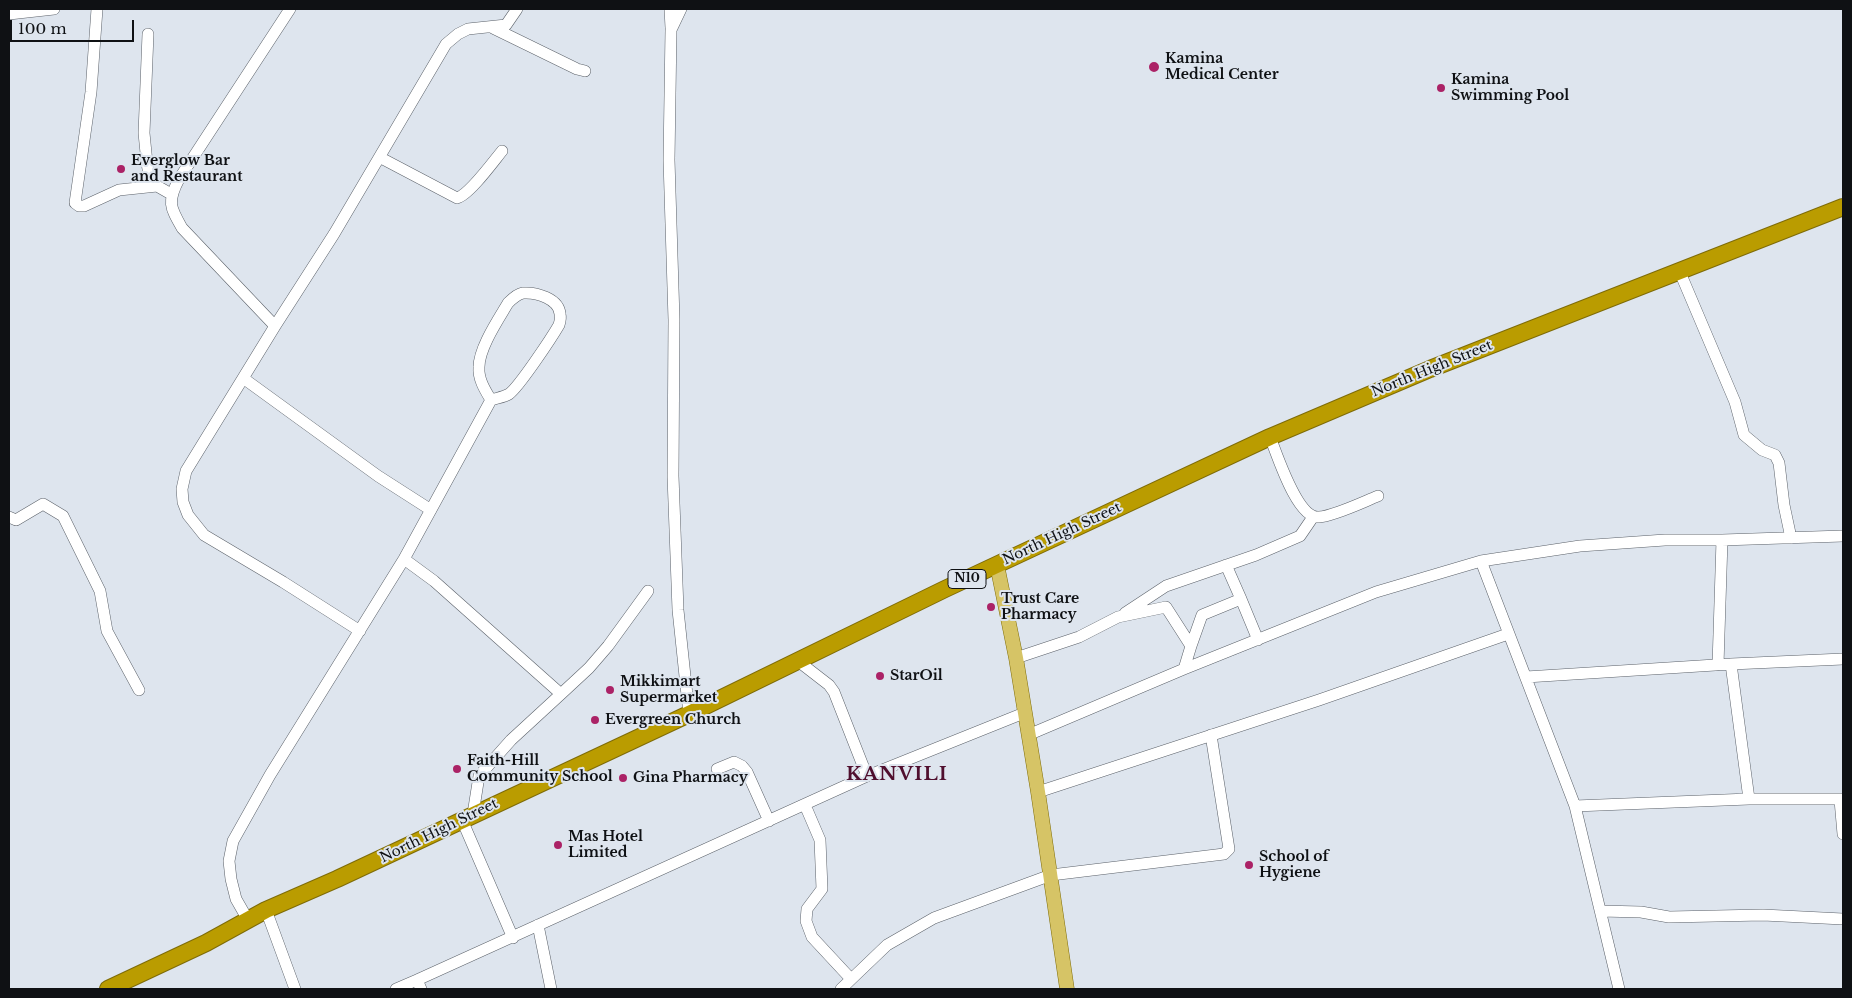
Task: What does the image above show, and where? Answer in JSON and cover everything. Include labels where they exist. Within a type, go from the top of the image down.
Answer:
[{"type":"highway","name":"North High Street","points":[[108,989],[206,943],[266,910],[337,880],[467,817],[689,714],[996,565],[1270,437],[1430,369],[1843,207]]},
{"type":"main road","points":[[996,565],[1016,658],[1067,989]]},
{"type":"street","points":[[9,14],[54,9]]},
{"type":"street","points":[[97,9],[91,92],[76,203],[79,206],[84,206],[119,190],[157,186]]},
{"type":"street","points":[[275,326],[182,228],[172,211],[171,194],[182,173],[290,9]]},
{"type":"street","points":[[360,630],[204,534],[188,515],[184,502],[182,489],[186,471],[334,234],[446,44],[458,34],[468,30],[506,25],[517,9]]},
{"type":"street","points":[[670,9],[669,160],[674,320],[673,476],[678,610],[689,714]]},
{"type":"street","points":[[671,30],[680,9]]},
{"type":"street","points":[[493,28],[577,69],[585,70]]},
{"type":"street","points":[[148,34],[144,133],[149,176],[157,186],[171,194]]},
{"type":"street","points":[[380,158],[457,198],[461,197],[472,186],[502,151]]},
{"type":"street","points":[[1679,270],[1735,402],[1744,435],[1762,450],[1774,455],[1779,463],[1784,505],[1791,538]]},
{"type":"street","points":[[248,920],[236,899],[231,879],[229,861],[233,841],[270,775],[404,559],[491,400],[510,394],[560,323],[560,312],[556,304],[549,299],[539,295],[523,293],[513,297],[508,303],[480,356],[478,369],[480,378],[491,400]]},
{"type":"street","points":[[243,378],[378,476],[431,510]]},
{"type":"street","points":[[1270,437],[1289,485],[1307,512],[1313,517],[1331,514],[1378,496]]},
{"type":"street","points":[[9,517],[16,520],[43,504],[63,516],[100,591],[107,631],[139,690]]},
{"type":"street","points":[[1016,658],[1079,637],[1118,617],[1166,586],[1256,555],[1300,536],[1313,517]]},
{"type":"street","points":[[1028,734],[1376,592],[1481,561],[1580,546],[1665,540],[1843,536]]},
{"type":"street","points":[[1718,665],[1722,540]]},
{"type":"street","points":[[404,559],[434,581],[561,694]]},
{"type":"street","points":[[1481,561],[1575,806],[1619,989]]},
{"type":"street","points":[[1226,565],[1258,640]]},
{"type":"street","points":[[513,938],[472,848],[467,817],[479,776],[511,740],[589,668],[608,646],[648,591]]},
{"type":"street","points":[[1184,670],[1190,646],[1202,615],[1241,599]]},
{"type":"street","points":[[1118,617],[1166,607],[1190,646]]},
{"type":"street","points":[[1038,792],[1508,634]]},
{"type":"street","points":[[1526,678],[1731,664],[1843,659]]},
{"type":"street","points":[[798,660],[829,685],[834,692],[867,776]]},
{"type":"street","points":[[1731,664],[1749,799]]},
{"type":"street","points":[[396,989],[419,984],[538,925],[867,776],[1024,713]]},
{"type":"street","points":[[841,989],[887,945],[934,918],[1051,876],[1224,854],[1228,849],[1211,735]]},
{"type":"street","points":[[718,769],[734,762],[742,766],[747,772],[768,821]]},
{"type":"street","points":[[1575,806],[1749,799],[1842,800],[1843,834]]},
{"type":"street","points":[[805,805],[820,840],[822,889],[807,909],[806,921],[812,937],[851,979]]},
{"type":"street","points":[[266,910],[295,989]]},
{"type":"street","points":[[1601,911],[1641,912],[1669,917],[1763,914],[1843,919]]},
{"type":"street","points":[[538,925],[551,989]]},
{"type":"place","name":"Kamina Medical Center","points":[[1154,67]]},
{"type":"place","name":"Kamina Swimming Pool","points":[[1441,88]]},
{"type":"place","name":"Everglow Bar and Restaurant","points":[[121,169]]},
{"type":"place","name":"Trust Care Pharmacy","points":[[991,607]]},
{"type":"place","name":"StarOil","points":[[880,676]]},
{"type":"place","name":"Mikkimart Supermarket","points":[[610,690]]},
{"type":"place","name":"Evergreen Church","points":[[595,720]]},
{"type":"place","name":"Faith-Hill Community School","points":[[457,769]]},
{"type":"place","name":"Gina Pharmacy","points":[[623,778]]},
{"type":"place","name":"Mas Hotel Limited","points":[[558,845]]},
{"type":"place","name":"School of Hygiene","points":[[1249,865]]},
{"type":"district","name":"KANVILI","points":[[897,775]]}]
